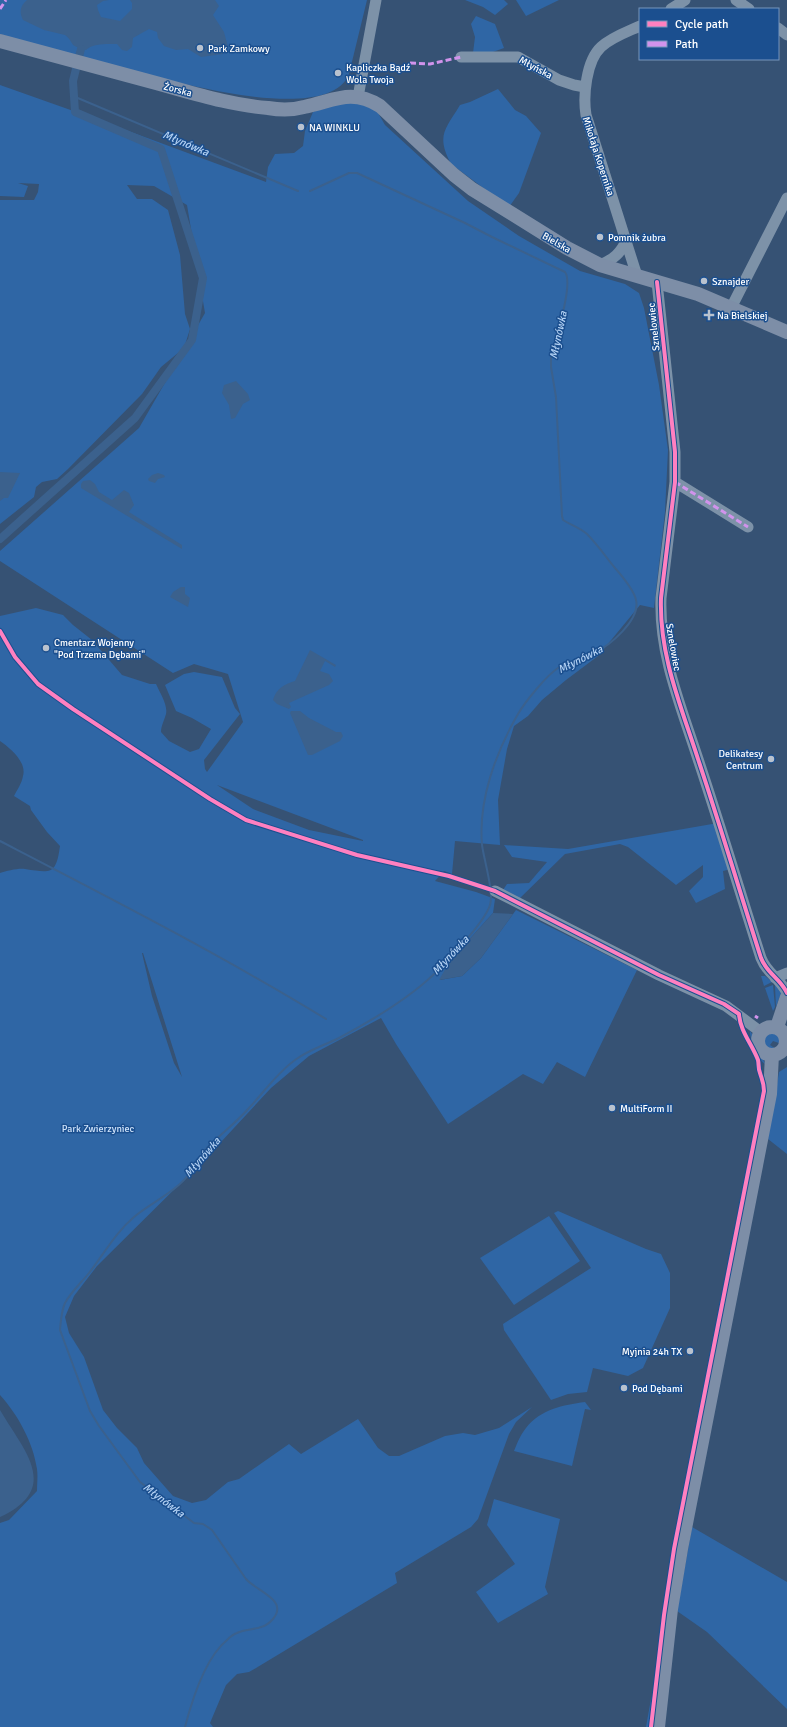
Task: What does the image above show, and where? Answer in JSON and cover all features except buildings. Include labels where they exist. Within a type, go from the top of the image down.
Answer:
[{"type":"main road","name":"Żorska","points":[[0,41],[232,104],[291,109],[304,108],[338,98],[358,97]]},
{"type":"main road","name":"Bielska","points":[[358,97],[371,101],[380,106],[454,175],[484,198],[551,240],[600,265],[698,294],[787,332]]},
{"type":"main road","points":[[777,1027],[787,997]]},
{"type":"main road","points":[[769,1027],[777,1027],[785,1034],[786,1045],[781,1052],[772,1055],[764,1053],[759,1047],[758,1040],[761,1032],[769,1027]]},
{"type":"main road","points":[[658,1727],[672,1601],[685,1527],[770,1094],[772,1055]]},
{"type":"street","points":[[358,97],[376,0]]},
{"type":"street","points":[[673,8],[685,0]]},
{"type":"street","points":[[736,0],[748,8]]},
{"type":"street","name":"Mikołaja Kopernika","points":[[637,276],[586,115],[584,101],[585,87],[598,49],[611,40],[639,26]]},
{"type":"street","points":[[779,29],[787,35]]},
{"type":"street","name":"Młyńska","points":[[461,57],[518,57],[559,80],[585,87]]},
{"type":"street","points":[[731,308],[787,198]]},
{"type":"street","points":[[600,265],[617,256],[626,239]]},
{"type":"street","name":"Sznelowiec","points":[[657,282],[658,306],[675,452],[675,482],[661,598],[660,616],[662,638],[675,692],[698,758],[761,958],[767,971],[782,984],[787,993]]},
{"type":"street","points":[[675,482],[748,527]]},
{"type":"street","points":[[495,891],[659,975],[724,1004],[761,1032]]},
{"type":"street","points":[[775,978],[787,974]]},
{"type":"green space","name":"Park Zamkowy","points":[[0,0],[367,0],[349,74],[337,89],[316,96],[289,99],[228,93],[199,87],[74,57],[0,34]]},
{"type":"green space","points":[[465,0],[504,0],[508,4],[495,15],[483,7]]},
{"type":"green space","points":[[516,0],[559,0],[526,16]]},
{"type":"green space","points":[[476,16],[495,24],[504,48],[490,53],[473,53],[475,37],[471,24]]},
{"type":"green space","name":"Park Zwierzyniec","points":[[0,85],[266,182],[268,167],[275,154],[294,153],[303,146],[305,131],[313,112],[339,102],[360,103],[377,111],[385,125],[468,201],[519,236],[580,271],[625,284],[639,293],[644,308],[659,385],[668,450],[665,512],[654,608],[640,605],[598,656],[542,700],[528,716],[514,726],[507,749],[498,800],[500,845],[455,841],[452,874],[444,871],[435,881],[476,892],[495,899],[493,913],[450,961],[440,980],[462,976],[481,958],[516,910],[637,970],[585,1077],[557,1062],[543,1084],[523,1074],[448,1124],[396,1044],[381,1018],[309,1056],[271,1088],[208,1156],[97,1266],[74,1296],[65,1317],[69,1333],[84,1357],[103,1410],[117,1428],[137,1448],[144,1463],[173,1496],[192,1503],[206,1500],[228,1482],[239,1479],[289,1444],[301,1454],[358,1419],[378,1448],[389,1456],[399,1456],[445,1436],[463,1433],[475,1435],[499,1428],[532,1407],[516,1422],[509,1434],[478,1519],[471,1527],[395,1573],[397,1583],[249,1672],[237,1674],[226,1685],[210,1723],[213,1727],[0,1727],[0,1523],[9,1520],[37,1491],[37,1469],[32,1449],[24,1429],[13,1411],[0,1395],[0,873],[19,869],[41,871],[51,870],[56,862],[60,846],[47,832],[31,810],[30,806],[14,796],[22,781],[24,771],[17,756],[0,741],[0,616],[36,608],[63,615],[92,640],[122,675],[150,684],[156,684],[166,707],[166,714],[161,732],[169,741],[190,752],[199,749],[211,729],[176,711],[165,685],[184,674],[194,672],[222,677],[235,708],[240,714],[204,760],[205,769],[207,772],[243,722],[228,674],[194,664],[173,673],[0,561],[0,551],[139,428],[205,313],[187,205],[154,186],[127,185],[137,199],[152,199],[168,210],[180,255],[185,314],[190,329],[184,348],[161,367],[142,394],[68,469],[57,479],[42,482],[36,487],[34,497],[0,524],[0,200],[34,200],[38,192],[39,184],[18,183],[28,186],[24,197],[0,196]],"holes":[[[217,785],[363,840],[363,841],[309,830],[253,809]],[[143,953],[182,1077],[174,1063],[152,996]]]},
{"type":"green space","points":[[498,89],[515,110],[526,116],[541,133],[519,193],[509,207],[451,164],[446,154],[443,139],[447,127],[460,105]]},
{"type":"green space","points":[[718,823],[731,869],[723,871],[725,889],[696,903],[689,891],[703,877],[703,865],[676,885],[628,847],[620,844],[565,854],[518,900],[503,890],[507,884],[529,883],[547,862],[512,857],[504,845],[568,849]]},
{"type":"green space","points":[[761,976],[765,976],[772,982],[764,986]]},
{"type":"green space","points":[[776,984],[782,991],[776,1007],[775,986]]},
{"type":"green space","points":[[773,985],[775,1007],[773,1011],[765,988]]},
{"type":"green space","points":[[750,1031],[757,1048],[765,1064],[755,1049]]},
{"type":"green space","points":[[772,1032],[778,1034],[781,1041],[779,1043],[773,1041],[770,1045],[776,1049],[767,1048],[763,1042],[764,1036]]},
{"type":"green space","points":[[787,1067],[787,1154],[768,1139],[779,1072]]},
{"type":"green space","points":[[558,1211],[661,1254],[670,1273],[670,1308],[643,1368],[628,1376],[593,1368],[587,1392],[568,1394],[551,1400],[504,1330],[503,1324],[591,1268],[554,1213]]},
{"type":"green space","points":[[549,1216],[580,1261],[514,1305],[480,1258]]},
{"type":"green space","points":[[585,1402],[591,1410],[585,1409],[572,1466],[514,1451],[524,1430],[538,1416],[553,1409]]},
{"type":"green space","points":[[494,1499],[560,1519],[545,1587],[548,1594],[498,1623],[476,1592],[515,1564],[487,1525]]},
{"type":"green space","points":[[692,1527],[787,1582],[787,1709],[707,1632],[677,1611]]},
{"type":"green space","points":[[653,1694],[649,1727],[646,1727],[651,1699]]},
{"type":"shaded area","points":[[27,0],[109,0],[103,1],[97,5],[101,17],[120,21],[132,9],[132,3],[130,0],[215,0],[219,6],[213,15],[224,32],[228,47],[223,54],[201,57],[188,49],[176,50],[164,46],[158,38],[157,32],[149,29],[133,38],[132,47],[127,51],[122,50],[117,44],[96,45],[86,50],[74,45],[65,35],[44,30],[23,20],[21,9]]},
{"type":"shaded area","points":[[236,381],[248,394],[250,400],[243,404],[235,418],[231,419],[229,405],[222,393],[224,385]]},
{"type":"shaded area","points":[[0,472],[20,473],[8,498],[4,498],[0,501]]},
{"type":"shaded area","points":[[158,473],[164,475],[165,477],[158,479],[155,483],[149,481],[148,479],[152,475]]},
{"type":"shaded area","points":[[90,480],[95,484],[99,492],[112,500],[124,490],[129,493],[134,505],[129,512],[182,545],[182,549],[81,488],[83,481]]},
{"type":"shaded area","points":[[181,587],[185,587],[185,594],[190,598],[188,607],[170,597],[173,592]]},
{"type":"shaded area","points":[[310,650],[336,665],[335,667],[325,661],[320,671],[329,674],[333,681],[329,685],[289,703],[291,707],[289,709],[277,704],[273,700],[274,696],[284,685],[295,681]]},
{"type":"shaded area","points":[[291,711],[300,711],[309,718],[336,732],[341,732],[343,736],[340,741],[312,755],[308,755],[290,713]]},
{"type":"shaded area","points":[[493,913],[513,914],[481,958],[462,976],[439,980],[450,961]]},
{"type":"shaded area","points":[[0,1410],[27,1454],[32,1468],[34,1481],[30,1494],[19,1506],[0,1517]]},
{"type":"waterway","points":[[0,539],[135,418],[192,340],[203,278],[161,149],[75,112],[73,81],[81,49]]},
{"type":"waterway","name":"Młynówka","points":[[73,96],[298,191]]},
{"type":"waterway","name":"Młynówka","points":[[185,1727],[200,1680],[212,1657],[219,1648],[236,1633],[264,1626],[273,1619],[277,1610],[276,1603],[246,1579],[212,1530],[203,1524],[194,1523],[140,1482],[99,1426],[90,1411],[60,1330],[65,1303],[127,1223],[178,1186],[192,1170],[206,1149],[244,1113],[288,1065],[306,1053],[363,1025],[410,994],[437,971],[473,932],[487,912],[491,899],[490,884],[482,845],[481,828],[486,794],[496,760],[510,729],[526,703],[553,672],[558,668],[590,655],[608,645],[629,624],[634,616],[636,608],[635,596],[624,579],[598,546],[587,534],[563,520],[562,516],[556,397],[551,367],[551,357],[566,300],[567,278],[565,272],[465,223],[357,173],[349,173],[310,191]]},
{"type":"waterway","points":[[0,841],[124,905],[246,972],[326,1019]]},
{"type":"marked path","points":[[0,9],[6,0]]},
{"type":"marked path","points":[[410,63],[430,64],[461,57]]},
{"type":"marked path","points":[[675,482],[748,527]]},
{"type":"cycle path","points":[[657,282],[675,452],[675,482],[661,598],[661,619],[667,660],[678,700],[761,958],[787,993]]},
{"type":"cycle path","points":[[0,631],[15,657],[38,684],[73,709],[210,799],[246,820],[357,855],[449,876],[495,891],[659,975],[724,1004],[739,1014],[744,1032],[758,1060],[764,1091],[674,1549],[664,1615],[651,1727]]},
{"type":"place","name":"Park Zamkowy","points":[[200,48]]},
{"type":"place","name":"Kapliczka Bądź Wola Twoja","points":[[338,73]]},
{"type":"place","name":"NA WINKLU","points":[[301,127]]},
{"type":"place","name":"Pomnik żubra","points":[[600,237]]},
{"type":"place","name":"Sznajder","points":[[704,281]]},
{"type":"place","name":"Na Bielskiej","points":[[709,315]]},
{"type":"place","name":"Cmentarz Wojenny \"Pod Trzema Dębami\"","points":[[46,648]]},
{"type":"place","name":"Delikatesy Centrum","points":[[771,759]]},
{"type":"place","name":"MultiForm II","points":[[612,1108]]},
{"type":"place","name":"Myjnia 24h TX","points":[[690,1351]]},
{"type":"place","name":"Pod Dębami","points":[[624,1388]]}]
